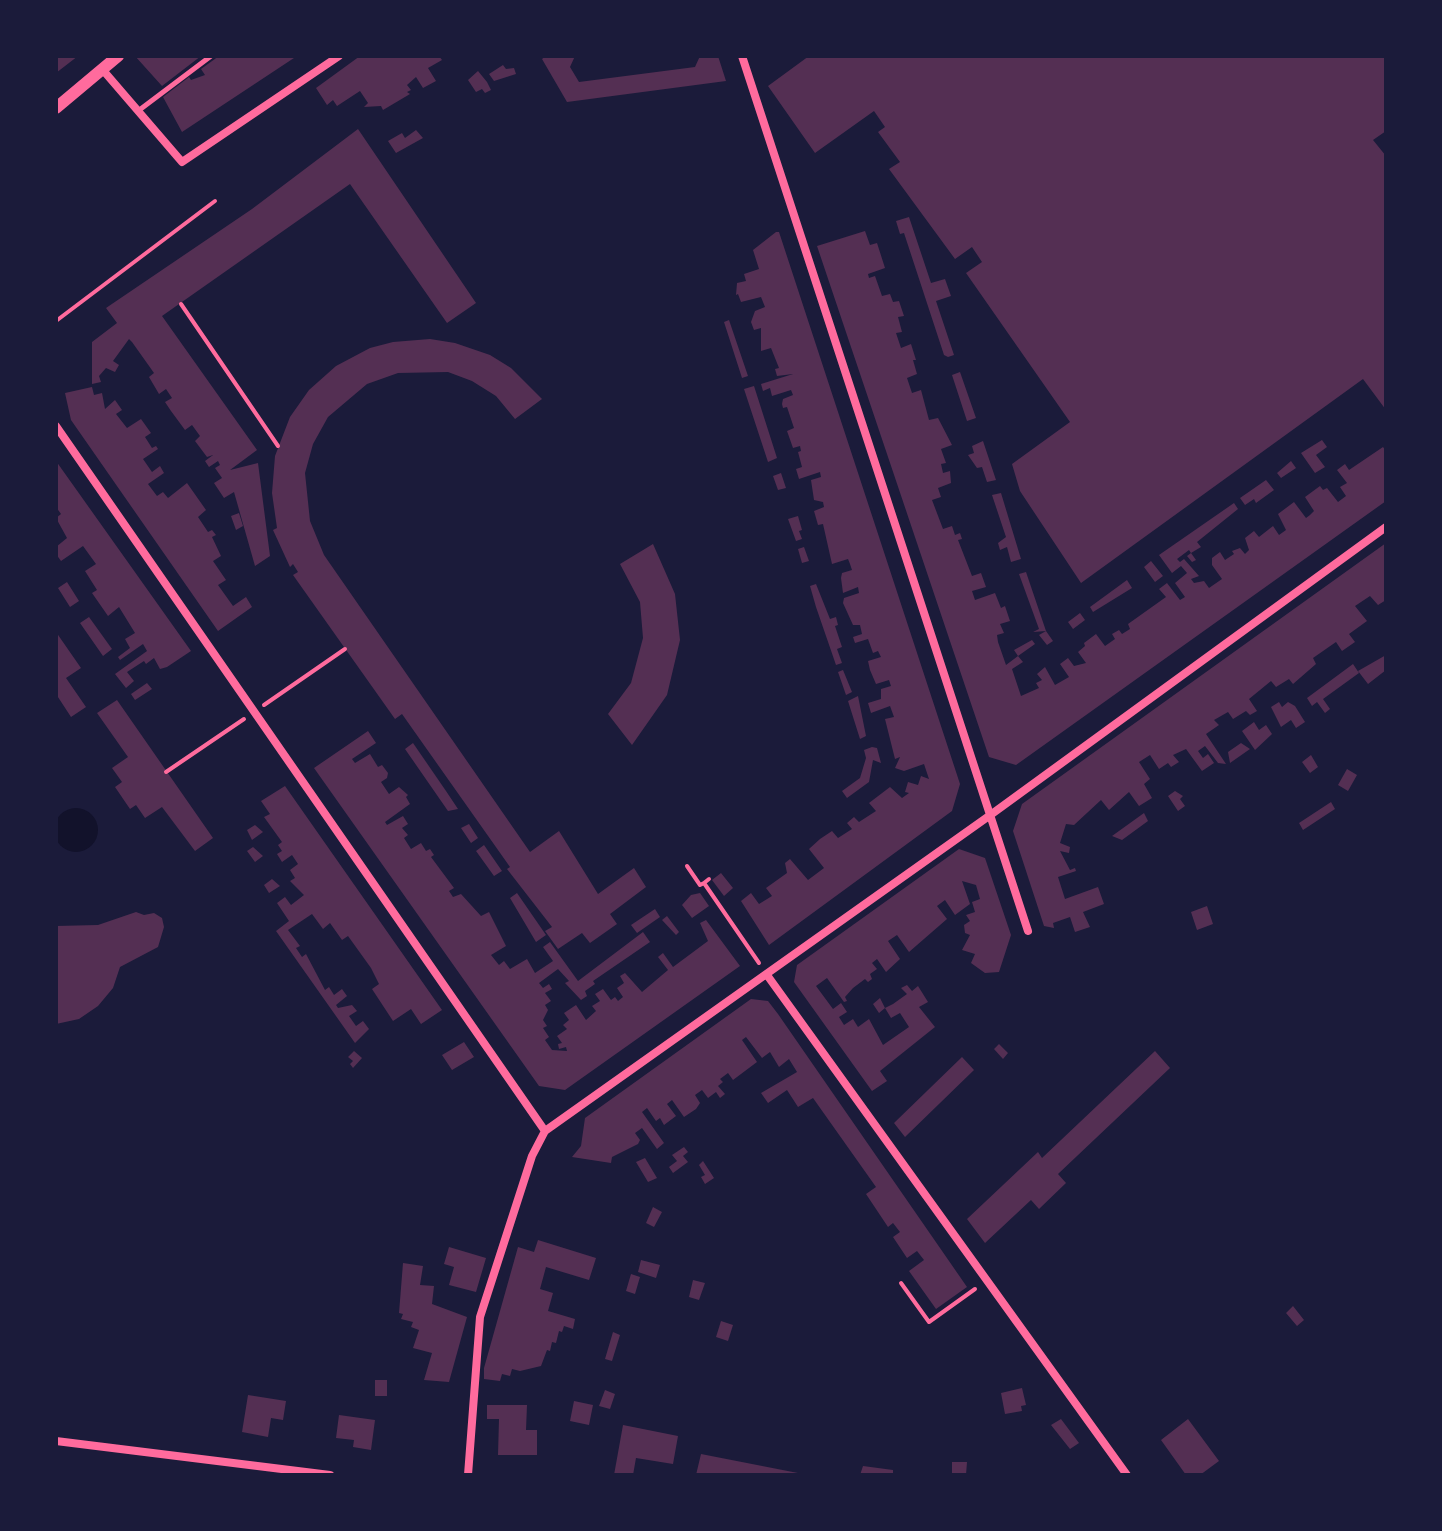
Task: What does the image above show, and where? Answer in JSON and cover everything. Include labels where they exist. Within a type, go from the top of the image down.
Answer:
[{"type":"street","points":[[56,108],[118,56]]},
{"type":"street","points":[[102,69],[182,162],[339,56]]},
{"type":"street","points":[[742,56],[1028,931]]},
{"type":"street","points":[[56,426],[545,1131]]},
{"type":"street","points":[[468,1475],[480,1317],[532,1156],[545,1131],[989,816],[1386,527]]},
{"type":"street","points":[[767,975],[1127,1475]]},
{"type":"street","points":[[56,1441],[330,1475]]},
{"type":"lane","points":[[138,111],[211,56]]},
{"type":"path","points":[[56,321],[215,201]]},
{"type":"path","points":[[181,304],[278,446]]},
{"type":"path","points":[[327,661],[345,649]]},
{"type":"path","points":[[166,772],[175,766]]},
{"type":"path","points":[[687,866],[700,885],[707,881],[767,975]]},
{"type":"path","points":[[901,1283],[929,1322],[986,1281]]},
{"type":"shaded area","points":[[76,808],[91,815],[98,830],[91,845],[76,852],[61,845],[54,830],[61,815]]},
{"type":"building","points":[[56,56],[78,56],[56,73]]},
{"type":"building","points":[[135,56],[201,56],[162,86]]},
{"type":"building","points":[[219,56],[297,56],[182,132],[163,97],[189,77],[191,80],[205,75],[201,69]]},
{"type":"building","points":[[360,56],[439,56],[442,60],[428,68],[436,81],[423,88],[416,77],[407,85],[410,94],[383,110],[381,106],[364,107],[368,103],[360,91],[337,106],[333,100],[327,105],[316,88]]},
{"type":"building","points":[[546,56],[575,56],[570,67],[579,82],[695,67],[700,56],[718,56],[726,81],[567,102],[542,59]]},
{"type":"building","points":[[809,56],[1386,56],[1386,131],[1373,140],[1386,156],[1386,410],[1363,379],[1081,583],[1020,491],[1012,464],[1070,422],[966,273],[982,262],[972,247],[955,259],[889,169],[900,162],[878,132],[885,127],[874,111],[815,153],[768,86]]},
{"type":"building","points":[[503,65],[506,69],[514,68],[516,74],[494,81],[489,74]]},
{"type":"building","points":[[478,71],[491,90],[485,93],[482,89],[476,92],[468,80]]},
{"type":"building","points":[[358,129],[476,303],[447,323],[350,184],[162,316],[257,450],[230,470],[258,463],[270,556],[255,566],[234,492],[224,498],[214,483],[222,478],[215,468],[220,465],[218,461],[209,467],[205,461],[213,455],[207,457],[195,441],[200,436],[192,425],[185,430],[171,411],[165,402],[172,398],[166,389],[159,394],[149,377],[154,373],[132,342],[129,339],[113,361],[119,365],[115,372],[106,368],[99,376],[101,382],[92,384],[92,342],[117,323],[106,308],[252,209]]},
{"type":"building","points":[[416,130],[423,138],[396,153],[388,141],[402,133],[405,138]]},
{"type":"building","points":[[909,217],[931,283],[945,279],[951,296],[936,301],[954,355],[948,357],[944,355],[904,233],[900,234],[896,221]]},
{"type":"building","points":[[865,231],[870,245],[877,243],[885,268],[868,274],[869,278],[875,276],[882,296],[890,294],[893,302],[899,301],[904,316],[898,317],[902,332],[896,333],[901,348],[911,344],[916,360],[913,360],[917,374],[907,378],[912,393],[921,390],[929,420],[938,418],[952,445],[941,449],[946,463],[941,464],[943,473],[950,471],[951,483],[938,488],[941,497],[932,500],[943,529],[952,526],[955,535],[960,533],[962,539],[958,540],[972,576],[981,573],[986,587],[972,591],[975,600],[995,593],[1001,608],[1005,606],[1010,621],[1000,624],[1004,633],[997,635],[998,642],[1006,665],[1018,656],[1023,662],[1012,669],[1021,696],[1039,688],[1036,683],[1042,680],[1037,674],[1045,667],[1055,685],[1069,677],[1060,664],[1068,658],[1074,666],[1086,663],[1078,652],[1085,646],[1084,643],[1096,634],[1105,646],[1115,639],[1112,634],[1119,630],[1122,634],[1130,629],[1128,624],[1166,597],[1159,589],[1167,583],[1180,600],[1185,597],[1175,583],[1187,573],[1181,566],[1172,573],[1159,555],[1234,503],[1238,509],[1197,542],[1201,547],[1191,553],[1189,550],[1177,559],[1180,562],[1184,559],[1199,576],[1191,579],[1194,583],[1204,581],[1209,588],[1222,579],[1212,565],[1212,558],[1220,552],[1225,560],[1234,554],[1232,551],[1240,548],[1245,554],[1249,550],[1245,538],[1254,531],[1259,537],[1273,526],[1279,535],[1286,530],[1278,514],[1294,502],[1306,518],[1310,515],[1314,511],[1305,497],[1320,486],[1323,490],[1327,488],[1338,502],[1346,496],[1340,487],[1347,483],[1337,470],[1345,464],[1349,470],[1383,447],[1386,451],[1386,501],[1016,765],[989,757],[817,246]]},
{"type":"building","points":[[779,232],[960,784],[952,811],[769,945],[741,901],[751,893],[759,904],[772,896],[766,888],[787,873],[785,863],[790,859],[808,880],[824,868],[809,849],[820,839],[832,831],[838,838],[852,829],[847,823],[854,817],[859,822],[876,811],[869,803],[890,787],[902,798],[909,793],[905,792],[908,782],[918,785],[921,776],[929,779],[924,764],[904,771],[895,768],[900,757],[895,759],[885,719],[894,717],[890,706],[871,713],[868,703],[881,699],[881,689],[891,686],[889,680],[876,684],[870,670],[868,661],[881,657],[878,651],[873,653],[868,639],[855,643],[853,637],[862,634],[860,625],[853,625],[843,603],[844,598],[859,593],[858,587],[843,593],[842,573],[852,570],[850,564],[848,559],[832,564],[823,524],[818,525],[814,511],[824,507],[823,502],[814,500],[811,480],[821,477],[820,472],[799,479],[796,469],[802,467],[798,452],[801,451],[800,446],[793,448],[787,431],[794,428],[787,407],[783,408],[782,404],[783,399],[793,395],[791,390],[772,396],[770,388],[763,391],[761,384],[793,374],[777,376],[775,369],[779,368],[771,348],[761,351],[761,328],[754,330],[751,322],[755,311],[765,307],[761,297],[741,302],[736,295],[737,283],[746,281],[744,274],[759,269],[753,250]]},
{"type":"building","points":[[729,320],[748,376],[742,378],[724,322]]},
{"type":"building","points":[[430,339],[455,343],[490,355],[511,368],[542,399],[515,419],[496,396],[472,381],[448,372],[398,373],[367,384],[328,417],[313,444],[305,473],[310,521],[324,555],[530,852],[559,831],[598,894],[634,868],[646,887],[610,914],[617,924],[590,943],[582,933],[558,949],[545,931],[552,927],[507,869],[510,867],[402,714],[395,719],[293,575],[298,572],[293,564],[290,567],[273,530],[277,528],[272,493],[275,456],[290,417],[309,390],[336,366],[370,348],[393,342]]},
{"type":"building","points":[[960,372],[976,418],[967,421],[952,375]]},
{"type":"building","points":[[754,386],[777,458],[768,462],[744,389]]},
{"type":"building","points":[[92,387],[94,395],[102,393],[105,409],[115,400],[122,410],[116,414],[127,428],[141,419],[151,433],[145,437],[152,448],[156,446],[158,449],[143,459],[152,472],[160,466],[164,473],[148,484],[157,496],[163,492],[168,498],[187,483],[206,510],[198,517],[208,532],[212,530],[216,535],[212,537],[221,556],[213,561],[226,580],[218,585],[233,606],[246,597],[252,607],[218,631],[71,420],[65,393]]},
{"type":"building","points":[[1322,440],[1327,447],[1316,455],[1325,467],[1315,473],[1301,453]]},
{"type":"building","points":[[983,441],[996,480],[987,482],[982,467],[977,468],[968,455],[974,453],[972,446]]},
{"type":"building","points":[[56,461],[191,651],[160,669],[154,658],[146,664],[144,661],[127,672],[134,681],[126,688],[115,674],[147,651],[143,644],[120,660],[118,657],[130,648],[125,639],[135,633],[119,607],[108,616],[92,593],[97,590],[85,571],[96,564],[83,546],[61,561],[56,554],[56,547],[67,538],[56,518],[61,514],[56,507]]},
{"type":"building","points":[[1291,461],[1296,468],[1281,478],[1277,473]]},
{"type":"building","points":[[781,473],[786,488],[778,490],[773,476]]},
{"type":"building","points":[[1266,480],[1274,490],[1256,503],[1254,499],[1245,505],[1240,498]]},
{"type":"building","points":[[1001,493],[1021,559],[1011,562],[1007,547],[1000,550],[998,543],[1006,537],[992,495]]},
{"type":"building","points":[[239,513],[243,526],[236,530],[231,516]]},
{"type":"building","points":[[798,516],[802,539],[796,541],[788,519]]},
{"type":"building","points":[[1386,543],[1386,600],[1378,605],[1370,596],[1355,606],[1367,621],[1349,634],[1355,642],[1342,651],[1336,642],[1313,658],[1316,664],[1293,684],[1289,679],[1276,687],[1271,681],[1249,699],[1257,711],[1250,715],[1246,711],[1233,719],[1228,712],[1214,720],[1219,725],[1206,734],[1226,764],[1218,763],[1205,746],[1198,751],[1203,758],[1208,754],[1214,763],[1202,771],[1186,749],[1173,755],[1179,762],[1171,767],[1168,763],[1159,769],[1150,755],[1139,762],[1150,779],[1144,784],[1152,798],[1139,806],[1129,792],[1109,810],[1101,800],[1074,825],[1066,824],[1060,843],[1070,847],[1069,853],[1060,851],[1070,870],[1075,868],[1076,871],[1058,877],[1065,899],[1098,887],[1104,904],[1083,912],[1090,927],[1075,932],[1070,917],[1053,923],[1054,928],[1044,926],[1013,831],[1022,804]]},
{"type":"building","points":[[653,544],[675,594],[680,640],[667,695],[632,745],[608,714],[631,683],[643,638],[640,602],[620,564]]},
{"type":"building","points":[[804,547],[809,561],[802,563],[798,549]]},
{"type":"building","points":[[1151,561],[1163,576],[1155,582],[1144,567]]},
{"type":"building","points":[[1026,572],[1046,631],[1033,632],[1039,629],[1019,574]]},
{"type":"building","points":[[1127,580],[1132,588],[1093,612],[1090,607]]},
{"type":"building","points":[[67,582],[79,601],[70,607],[58,588]]},
{"type":"building","points":[[816,584],[830,619],[836,617],[838,625],[835,626],[842,647],[837,649],[842,663],[836,665],[810,586]]},
{"type":"building","points":[[1080,613],[1085,620],[1073,629],[1068,622]]},
{"type":"building","points":[[89,617],[112,649],[103,656],[80,623]]},
{"type":"building","points":[[1046,631],[1053,641],[1047,645],[1039,635]]},
{"type":"building","points":[[56,632],[81,668],[66,678],[86,707],[71,717],[56,694]]},
{"type":"building","points":[[1032,640],[1035,644],[1018,656],[1014,650]]},
{"type":"building","points":[[1386,655],[1386,670],[1368,684],[1358,671]]},
{"type":"building","points":[[1353,664],[1359,673],[1323,699],[1330,709],[1325,713],[1317,702],[1312,706],[1307,698]]},
{"type":"building","points":[[843,670],[852,692],[846,695],[838,672]]},
{"type":"building","points":[[147,683],[152,689],[135,700],[131,694]]},
{"type":"building","points":[[858,696],[866,736],[860,739],[848,701]]},
{"type":"building","points":[[117,700],[213,838],[195,851],[162,807],[145,818],[136,805],[130,809],[115,787],[122,782],[112,768],[128,757],[97,713]]},
{"type":"building","points":[[1279,702],[1282,707],[1288,702],[1295,706],[1305,722],[1296,728],[1291,720],[1281,727],[1271,707]]},
{"type":"building","points":[[1254,722],[1259,730],[1266,725],[1272,734],[1255,750],[1242,731]]},
{"type":"building","points":[[368,731],[376,743],[352,759],[355,763],[370,754],[378,767],[382,765],[388,773],[381,782],[389,794],[399,787],[408,795],[410,804],[385,822],[387,825],[403,816],[408,824],[402,828],[408,835],[404,838],[411,849],[421,843],[426,851],[430,849],[434,855],[431,857],[454,888],[449,891],[453,897],[461,894],[481,916],[489,912],[506,946],[491,955],[499,965],[504,961],[510,969],[527,959],[535,973],[553,961],[543,947],[550,942],[578,981],[643,932],[650,942],[593,981],[595,984],[585,991],[587,996],[581,1000],[565,983],[569,981],[558,969],[539,983],[543,988],[549,984],[552,989],[545,993],[551,1001],[545,1005],[548,1010],[543,1020],[547,1026],[543,1028],[549,1037],[545,1040],[552,1050],[567,1051],[566,1047],[559,1049],[558,1044],[562,1043],[557,1036],[567,1029],[563,1025],[569,1020],[564,1013],[576,1005],[586,1020],[596,1011],[592,1006],[600,1001],[595,994],[603,989],[611,1000],[615,997],[618,1001],[623,997],[617,988],[624,983],[620,976],[625,973],[642,992],[668,970],[658,957],[663,953],[673,967],[708,941],[700,923],[706,920],[740,966],[565,1090],[539,1086],[314,768]]},
{"type":"building","points":[[413,743],[458,809],[448,811],[405,749]]},
{"type":"building","points":[[1241,743],[1250,749],[1230,763],[1228,752]]},
{"type":"building","points":[[877,748],[881,763],[873,760],[869,782],[847,798],[842,791],[860,778],[866,758],[864,750]]},
{"type":"building","points":[[1311,755],[1318,767],[1310,773],[1302,762]]},
{"type":"building","points":[[1347,769],[1357,775],[1348,791],[1338,785]]},
{"type":"building","points":[[285,786],[442,1010],[421,1024],[411,1009],[393,1021],[372,989],[379,984],[371,968],[348,936],[342,940],[330,923],[323,929],[312,914],[288,930],[300,946],[296,948],[302,957],[306,954],[325,990],[329,987],[334,995],[342,989],[347,996],[336,1005],[338,1008],[352,1005],[357,1011],[349,1016],[356,1026],[363,1021],[369,1029],[355,1043],[276,931],[289,921],[277,903],[285,897],[291,905],[304,895],[290,881],[295,878],[290,870],[298,864],[292,855],[282,862],[277,854],[282,851],[278,845],[282,842],[264,817],[270,814],[261,801]]},
{"type":"building","points":[[1175,791],[1183,796],[1180,799],[1185,806],[1178,811],[1168,796]]},
{"type":"building","points":[[1331,802],[1335,809],[1303,830],[1299,823]]},
{"type":"building","points":[[1144,813],[1148,821],[1122,840],[1112,836]]},
{"type":"building","points":[[469,824],[478,838],[471,843],[461,828]]},
{"type":"building","points":[[255,825],[263,832],[252,840],[247,830]]},
{"type":"building","points":[[484,845],[502,871],[494,876],[476,851]]},
{"type":"building","points":[[253,847],[263,856],[255,862],[247,851]]},
{"type":"building","points":[[959,849],[985,858],[1011,935],[999,972],[985,973],[971,963],[975,954],[962,950],[970,935],[965,933],[964,925],[970,921],[966,915],[975,912],[972,902],[980,899],[976,885],[962,881],[970,904],[955,915],[945,900],[937,906],[947,919],[909,952],[897,935],[888,941],[900,959],[886,972],[877,959],[872,963],[877,969],[870,974],[872,979],[868,982],[865,979],[853,988],[845,997],[847,1001],[844,1002],[827,978],[816,986],[833,1009],[841,1003],[847,1012],[839,1017],[844,1025],[853,1019],[858,1027],[869,1019],[883,1045],[909,1027],[900,1013],[891,1018],[885,1008],[907,994],[901,988],[907,985],[912,991],[918,986],[928,1002],[919,1007],[935,1027],[880,1071],[887,1081],[872,1091],[794,982],[797,965]]},
{"type":"building","points":[[721,873],[733,888],[724,896],[712,880]]},
{"type":"building","points":[[272,879],[280,886],[269,893],[264,885]]},
{"type":"building","points":[[517,893],[546,935],[536,942],[510,898]]},
{"type":"building","points":[[700,893],[709,906],[692,918],[682,905],[691,895]]},
{"type":"building","points":[[1207,906],[1213,924],[1197,930],[1191,912]]},
{"type":"building","points":[[655,909],[660,917],[637,933],[631,925]]},
{"type":"building","points":[[136,912],[144,915],[154,913],[162,918],[164,927],[158,947],[120,967],[113,988],[98,1006],[79,1019],[56,1024],[56,926],[98,925]]},
{"type":"building","points":[[667,916],[679,932],[676,935],[662,920]]},
{"type":"building","points":[[880,998],[885,1008],[879,1013],[873,1004]]},
{"type":"building","points":[[751,999],[768,1001],[778,1014],[967,1287],[936,1309],[909,1271],[924,1260],[917,1251],[907,1258],[893,1237],[900,1232],[893,1223],[888,1227],[866,1194],[876,1187],[813,1098],[798,1107],[787,1090],[768,1103],[761,1093],[797,1072],[789,1059],[779,1067],[770,1052],[762,1058],[746,1037],[742,1040],[757,1062],[733,1080],[728,1073],[720,1079],[723,1082],[718,1086],[725,1094],[720,1098],[716,1092],[708,1098],[702,1090],[695,1095],[700,1103],[696,1109],[684,1117],[672,1100],[667,1104],[676,1116],[664,1125],[660,1118],[656,1121],[647,1108],[642,1112],[664,1143],[657,1149],[642,1128],[635,1133],[640,1140],[638,1144],[612,1157],[611,1163],[572,1157],[581,1146],[585,1118]]},
{"type":"building","points":[[464,1042],[474,1057],[452,1070],[442,1055]]},
{"type":"building","points":[[999,1044],[1008,1053],[1003,1059],[994,1049]]},
{"type":"building","points":[[354,1051],[362,1058],[353,1068],[350,1064],[353,1061],[348,1057]]},
{"type":"building","points":[[1155,1051],[1170,1068],[1058,1174],[1066,1183],[1039,1209],[1031,1200],[985,1243],[967,1219],[1038,1152],[1042,1158]]},
{"type":"building","points":[[962,1057],[974,1070],[905,1137],[894,1123]]},
{"type":"building","points":[[684,1147],[688,1152],[683,1156],[688,1162],[673,1173],[669,1167],[677,1161],[672,1155]]},
{"type":"building","points":[[645,1158],[657,1178],[648,1182],[636,1162]]},
{"type":"building","points":[[703,1161],[714,1178],[705,1184],[701,1177],[705,1175],[699,1165]]},
{"type":"building","points":[[653,1207],[662,1212],[654,1227],[646,1223]]},
{"type":"building","points":[[538,1240],[596,1258],[589,1280],[546,1267],[540,1289],[553,1293],[548,1311],[575,1319],[573,1329],[564,1326],[562,1332],[559,1331],[556,1343],[552,1342],[541,1366],[520,1371],[512,1369],[510,1376],[502,1374],[500,1381],[484,1379],[484,1368],[518,1247],[534,1252]]},
{"type":"building","points":[[449,1247],[486,1258],[476,1292],[449,1285],[454,1267],[444,1264]]},
{"type":"building","points":[[641,1260],[660,1265],[656,1278],[638,1272]]},
{"type":"building","points":[[403,1263],[423,1266],[420,1285],[434,1286],[432,1304],[467,1317],[449,1382],[424,1380],[432,1353],[413,1348],[419,1330],[411,1327],[413,1322],[401,1319],[403,1314],[399,1313]]},
{"type":"building","points":[[631,1274],[640,1277],[635,1294],[626,1291]]},
{"type":"building","points":[[693,1280],[705,1283],[699,1300],[689,1297]]},
{"type":"building","points":[[1293,1306],[1304,1320],[1297,1326],[1286,1313]]},
{"type":"building","points":[[721,1321],[733,1325],[728,1341],[716,1337]]},
{"type":"building","points":[[613,1332],[620,1335],[612,1361],[605,1359]]},
{"type":"building","points":[[375,1380],[387,1380],[387,1396],[375,1396]]},
{"type":"building","points":[[1022,1388],[1026,1405],[1021,1406],[1022,1411],[1005,1414],[1001,1393]]},
{"type":"building","points":[[605,1390],[615,1394],[610,1409],[599,1406]]},
{"type":"building","points":[[248,1395],[286,1401],[283,1420],[271,1418],[268,1437],[242,1432]]},
{"type":"building","points":[[574,1401],[593,1405],[589,1425],[570,1421]]},
{"type":"building","points":[[487,1405],[527,1405],[526,1430],[537,1430],[537,1455],[498,1455],[499,1419],[487,1419]]},
{"type":"building","points":[[339,1415],[375,1420],[371,1450],[353,1447],[354,1440],[336,1438]]},
{"type":"building","points":[[1061,1419],[1079,1443],[1070,1449],[1051,1425]]},
{"type":"building","points":[[1188,1419],[1219,1461],[1200,1475],[1186,1475],[1161,1440]]},
{"type":"building","points":[[623,1425],[678,1436],[673,1464],[636,1458],[633,1475],[614,1475]]},
{"type":"building","points":[[701,1454],[803,1474],[696,1475]]},
{"type":"building","points":[[952,1462],[967,1462],[966,1475],[952,1475]]},
{"type":"building","points":[[863,1466],[893,1470],[893,1475],[860,1475]]}]
